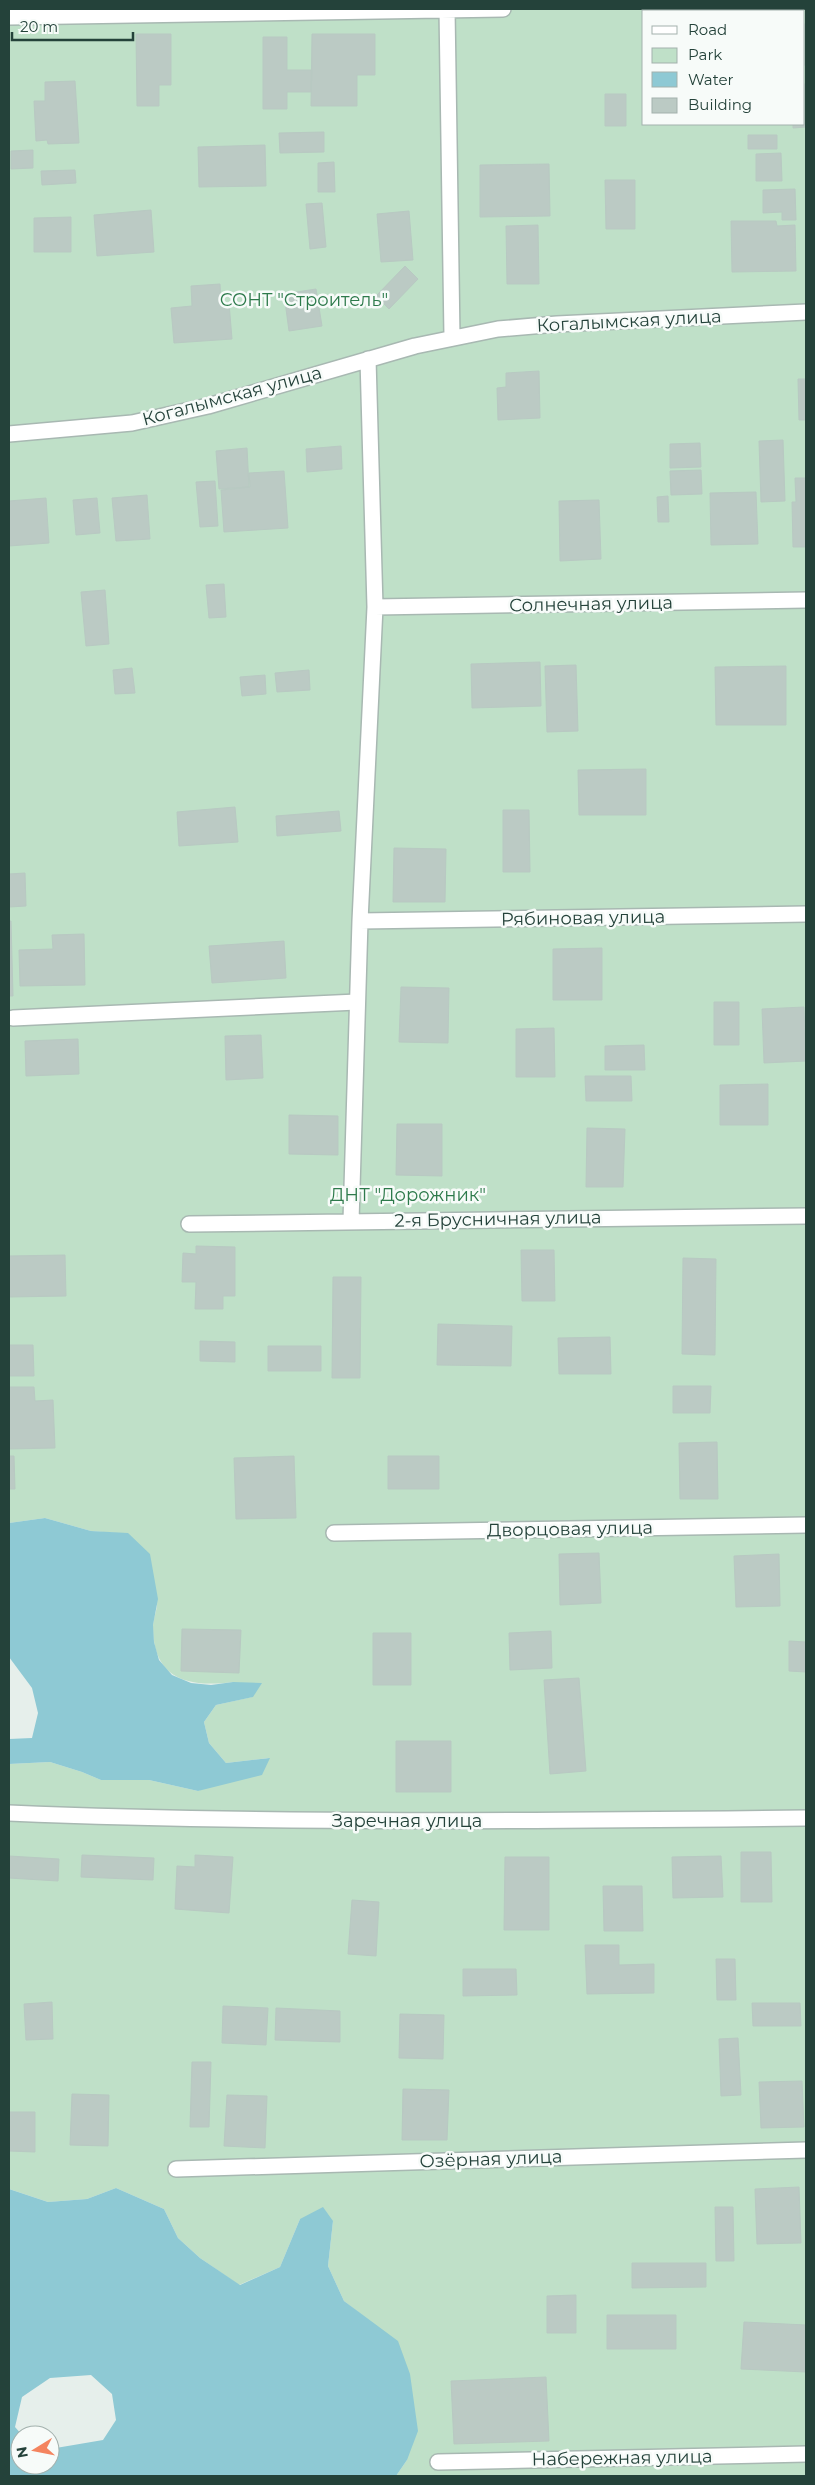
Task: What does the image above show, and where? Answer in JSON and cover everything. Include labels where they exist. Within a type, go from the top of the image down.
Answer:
[{"type":"street","points":[[448,9],[452,337]]},
{"type":"street","points":[[9,17],[503,9]]},
{"type":"street","name":"Когалымская улица","points":[[9,434],[132,423],[208,406],[368,359],[452,337],[498,329],[557,324],[806,312]]},
{"type":"street","points":[[351,1221],[356,1002],[375,607],[368,359]]},
{"type":"street","name":"Солнечная улица","points":[[375,607],[806,600]]},
{"type":"street","name":"Рябиновая улица","points":[[360,921],[806,914]]},
{"type":"street","points":[[13,1018],[356,1002]]},
{"type":"street","name":"2-я Брусничная улица","points":[[189,1224],[806,1216]]},
{"type":"street","name":"Дворцовая улица","points":[[334,1532],[806,1525]]},
{"type":"street","name":"Заречная улица","points":[[9,1813],[134,1818],[287,1820],[533,1821],[806,1818]]},
{"type":"street","name":"Озёрная улица","points":[[176,2169],[806,2150]]},
{"type":"street","name":"Набережная улица","points":[[438,2462],[806,2454]]},
{"type":"green space","name":"ДНТ \"Дорожник\"","points":[[9,9],[806,9],[806,2476],[396,2476],[407,2460],[367,2319],[344,2301],[328,2266],[333,2221],[300,2219],[280,2267],[239,2285],[200,2258],[178,2238],[164,2209],[116,2188],[87,2199],[48,2202],[9,2189],[9,1764],[50,1762],[101,1780],[149,1780],[198,1791],[269,1758],[226,1763],[209,1743],[204,1722],[216,1705],[252,1697],[233,1682],[202,1683],[188,1681],[166,1669],[159,1658],[155,1645],[153,1627],[157,1603],[156,1595],[128,1534],[91,1531],[45,1518],[9,1523]]},
{"type":"water","points":[[45,1518],[91,1531],[128,1533],[150,1554],[158,1599],[153,1625],[154,1642],[159,1660],[172,1675],[191,1683],[211,1685],[233,1682],[262,1683],[253,1697],[216,1705],[204,1722],[209,1743],[226,1763],[270,1758],[262,1775],[198,1791],[149,1780],[101,1780],[50,1762],[9,1764],[9,1739],[32,1738],[38,1713],[32,1688],[9,1657],[9,1523]]},
{"type":"water","points":[[116,2188],[164,2209],[178,2238],[200,2258],[240,2285],[280,2267],[300,2219],[323,2207],[333,2221],[328,2266],[344,2301],[398,2341],[410,2374],[418,2431],[407,2460],[396,2476],[9,2476],[9,2189],[48,2202],[87,2199]]},
{"type":"building","points":[[805,24],[806,24],[805,65]]},
{"type":"building","points":[[136,34],[171,34],[171,85],[159,85],[159,106],[137,106]]},
{"type":"building","points":[[312,34],[375,34],[375,75],[357,75],[357,106],[311,106]]},
{"type":"building","points":[[263,37],[287,37],[287,70],[312,70],[311,92],[287,92],[287,109],[263,109]]},
{"type":"building","points":[[75,81],[79,143],[48,144],[47,140],[36,141],[34,101],[45,101],[45,82]]},
{"type":"building","points":[[806,84],[806,127],[793,128],[793,125],[805,125]]},
{"type":"building","points":[[605,94],[626,94],[626,126],[605,126]]},
{"type":"building","points":[[324,132],[324,152],[280,153],[279,133]]},
{"type":"building","points":[[748,135],[777,135],[777,149],[748,149]]},
{"type":"building","points":[[265,145],[266,186],[199,187],[198,147]]},
{"type":"building","points":[[33,150],[33,168],[11,169],[11,151]]},
{"type":"building","points":[[781,153],[782,181],[756,181],[756,154]]},
{"type":"building","points":[[334,162],[335,192],[318,192],[318,163]]},
{"type":"building","points":[[549,164],[550,216],[480,217],[480,165]]},
{"type":"building","points":[[75,170],[76,183],[42,185],[41,171]]},
{"type":"building","points":[[605,180],[635,180],[635,229],[606,229]]},
{"type":"building","points":[[795,189],[796,220],[782,220],[782,212],[763,213],[763,190]]},
{"type":"building","points":[[322,203],[326,247],[310,249],[306,204]]},
{"type":"building","points":[[151,210],[154,252],[97,256],[94,215]]},
{"type":"building","points":[[409,211],[413,260],[381,262],[377,214]]},
{"type":"building","points":[[71,217],[71,252],[34,252],[34,218]]},
{"type":"building","points":[[731,221],[776,221],[777,226],[795,225],[796,271],[732,272]]},
{"type":"building","points":[[538,225],[539,284],[507,284],[506,226]]},
{"type":"building","points":[[405,266],[418,279],[389,309],[376,296]]},
{"type":"building","points":[[220,284],[221,304],[229,303],[232,339],[174,343],[171,308],[192,306],[191,286]]},
{"type":"building","points":[[316,289],[322,326],[289,331],[284,294]]},
{"type":"building","points":[[539,371],[540,418],[498,420],[497,388],[506,387],[506,373]]},
{"type":"building","points":[[798,379],[806,379],[806,420],[799,420]]},
{"type":"building","points":[[783,440],[785,501],[761,502],[759,441]]},
{"type":"building","points":[[700,443],[701,467],[670,468],[670,444]]},
{"type":"building","points":[[341,446],[342,469],[307,472],[306,449]]},
{"type":"building","points":[[247,448],[249,487],[219,489],[216,451]]},
{"type":"building","points":[[701,470],[702,494],[671,495],[670,471]]},
{"type":"building","points":[[284,471],[288,528],[224,532],[221,490],[250,487],[249,473]]},
{"type":"building","points":[[795,478],[806,478],[806,547],[793,547],[792,502],[796,502]]},
{"type":"building","points":[[215,481],[218,526],[200,527],[196,482]]},
{"type":"building","points":[[756,492],[758,544],[711,545],[710,493]]},
{"type":"building","points":[[147,495],[150,539],[116,541],[112,498]]},
{"type":"building","points":[[668,496],[669,522],[658,522],[657,497]]},
{"type":"building","points":[[46,498],[49,543],[9,546],[9,501]]},
{"type":"building","points":[[97,498],[100,533],[76,535],[73,500]]},
{"type":"building","points":[[599,500],[601,559],[560,561],[559,501]]},
{"type":"building","points":[[224,584],[226,617],[209,618],[206,585]]},
{"type":"building","points":[[105,590],[109,644],[86,646],[81,592]]},
{"type":"building","points":[[540,662],[541,706],[472,708],[471,664]]},
{"type":"building","points":[[576,665],[578,731],[547,732],[545,666]]},
{"type":"building","points":[[786,666],[786,725],[716,725],[715,667]]},
{"type":"building","points":[[132,668],[135,693],[115,694],[113,670]]},
{"type":"building","points":[[309,670],[310,690],[277,692],[275,673]]},
{"type":"building","points":[[265,675],[266,694],[242,696],[240,677]]},
{"type":"building","points":[[646,769],[646,815],[579,815],[578,770]]},
{"type":"building","points":[[235,807],[238,842],[179,846],[177,812]]},
{"type":"building","points":[[503,810],[529,810],[530,872],[503,872]]},
{"type":"building","points":[[339,811],[341,831],[277,836],[276,816]]},
{"type":"building","points":[[394,848],[446,849],[445,902],[393,902]]},
{"type":"building","points":[[25,873],[26,906],[9,907],[9,874]]},
{"type":"building","points":[[9,921],[11,921],[13,996],[9,996]]},
{"type":"building","points":[[84,934],[85,985],[20,986],[19,950],[53,949],[52,935]]},
{"type":"building","points":[[284,941],[286,978],[212,983],[209,946]]},
{"type":"building","points":[[602,948],[602,1000],[553,1000],[553,949]]},
{"type":"building","points":[[401,987],[449,988],[448,1043],[399,1042]]},
{"type":"building","points":[[714,1002],[739,1002],[739,1045],[714,1045]]},
{"type":"building","points":[[804,1007],[806,1061],[764,1063],[762,1009]]},
{"type":"building","points":[[554,1028],[555,1077],[516,1077],[516,1029]]},
{"type":"building","points":[[261,1035],[263,1078],[226,1080],[225,1036]]},
{"type":"building","points":[[78,1039],[79,1074],[26,1076],[25,1041]]},
{"type":"building","points":[[644,1045],[645,1070],[605,1070],[605,1046]]},
{"type":"building","points":[[585,1076],[631,1076],[632,1101],[586,1101]]},
{"type":"building","points":[[768,1084],[768,1125],[720,1125],[720,1085]]},
{"type":"building","points":[[289,1115],[338,1116],[338,1155],[289,1154]]},
{"type":"building","points":[[397,1124],[442,1124],[442,1176],[396,1175]]},
{"type":"building","points":[[587,1128],[625,1129],[623,1187],[586,1187]]},
{"type":"building","points":[[196,1246],[235,1247],[235,1296],[223,1296],[223,1309],[195,1309],[196,1282],[182,1282],[183,1253],[196,1254]]},
{"type":"building","points":[[521,1250],[554,1250],[555,1301],[522,1301]]},
{"type":"building","points":[[65,1255],[66,1296],[9,1297],[9,1256]]},
{"type":"building","points":[[683,1258],[716,1259],[715,1355],[682,1354]]},
{"type":"building","points":[[333,1277],[361,1277],[360,1378],[332,1378]]},
{"type":"building","points":[[438,1324],[512,1326],[511,1366],[437,1365]]},
{"type":"building","points":[[610,1337],[611,1374],[559,1374],[558,1338]]},
{"type":"building","points":[[200,1341],[235,1342],[235,1362],[200,1361]]},
{"type":"building","points":[[9,1345],[33,1345],[34,1376],[9,1376]]},
{"type":"building","points":[[268,1346],[321,1346],[321,1371],[268,1371]]},
{"type":"building","points":[[673,1386],[711,1386],[710,1413],[673,1413]]},
{"type":"building","points":[[9,1387],[34,1387],[35,1401],[53,1400],[55,1448],[9,1449]]},
{"type":"building","points":[[717,1442],[718,1499],[680,1499],[679,1443]]},
{"type":"building","points":[[9,1456],[14,1456],[15,1489],[9,1489]]},
{"type":"building","points":[[294,1456],[296,1518],[236,1519],[234,1458]]},
{"type":"building","points":[[388,1456],[439,1456],[439,1489],[388,1489]]},
{"type":"building","points":[[599,1553],[601,1603],[560,1605],[559,1554]]},
{"type":"building","points":[[779,1554],[780,1606],[736,1607],[734,1556]]},
{"type":"building","points":[[182,1629],[241,1630],[239,1673],[181,1671]]},
{"type":"building","points":[[551,1631],[552,1668],[510,1670],[509,1633]]},
{"type":"building","points":[[373,1633],[411,1633],[411,1685],[373,1685]]},
{"type":"building","points":[[789,1641],[806,1642],[806,1672],[789,1671]]},
{"type":"building","points":[[579,1678],[586,1771],[550,1774],[544,1680]]},
{"type":"building","points":[[396,1741],[451,1741],[451,1792],[396,1792]]},
{"type":"building","points":[[741,1852],[771,1852],[772,1902],[741,1902]]},
{"type":"building","points":[[82,1855],[154,1858],[153,1880],[81,1877]]},
{"type":"building","points":[[195,1855],[233,1857],[229,1913],[175,1909],[177,1866],[195,1867]]},
{"type":"building","points":[[9,1856],[59,1859],[58,1881],[9,1878]]},
{"type":"building","points":[[721,1856],[723,1897],[673,1898],[672,1857]]},
{"type":"building","points":[[505,1857],[549,1857],[549,1930],[504,1930]]},
{"type":"building","points":[[603,1886],[642,1886],[643,1931],[604,1931]]},
{"type":"building","points":[[352,1900],[379,1902],[376,1956],[348,1954]]},
{"type":"building","points":[[585,1945],[619,1945],[619,1965],[654,1964],[654,1993],[587,1994]]},
{"type":"building","points":[[716,1959],[735,1959],[736,2000],[717,2000]]},
{"type":"building","points":[[463,1969],[516,1969],[517,1995],[463,1996]]},
{"type":"building","points":[[52,2002],[53,2039],[26,2040],[24,2004]]},
{"type":"building","points":[[752,2003],[800,2003],[801,2026],[753,2026]]},
{"type":"building","points":[[223,2006],[268,2008],[266,2045],[222,2043]]},
{"type":"building","points":[[276,2008],[340,2011],[340,2042],[275,2040]]},
{"type":"building","points":[[400,2014],[444,2015],[443,2059],[399,2058]]},
{"type":"building","points":[[738,2038],[741,2095],[721,2096],[719,2039]]},
{"type":"building","points":[[192,2062],[211,2062],[209,2127],[190,2127]]},
{"type":"building","points":[[802,2081],[804,2127],[761,2128],[759,2082]]},
{"type":"building","points":[[403,2089],[449,2090],[447,2140],[402,2140]]},
{"type":"building","points":[[72,2094],[109,2095],[108,2146],[70,2145]]},
{"type":"building","points":[[227,2095],[267,2096],[265,2148],[224,2146]]},
{"type":"building","points":[[9,2112],[35,2112],[35,2152],[9,2151]]},
{"type":"building","points":[[799,2187],[801,2243],[757,2244],[755,2189]]},
{"type":"building","points":[[715,2207],[733,2207],[734,2261],[716,2261]]},
{"type":"building","points":[[632,2263],[706,2263],[706,2287],[632,2288]]},
{"type":"building","points":[[576,2295],[576,2333],[547,2333],[547,2296]]},
{"type":"building","points":[[607,2315],[676,2315],[676,2349],[607,2349]]},
{"type":"building","points":[[744,2322],[806,2325],[806,2372],[741,2369]]},
{"type":"building","points":[[546,2377],[549,2441],[454,2444],[451,2381]]},
{"type":"park label","name":"СОНТ \"Строитель\"","points":[[304,300]]}]
